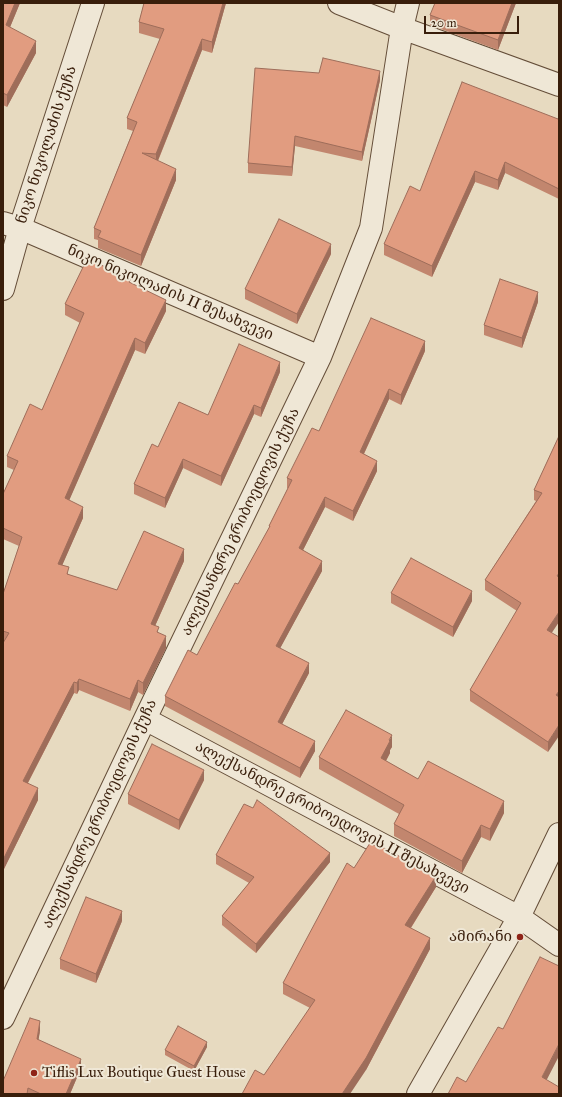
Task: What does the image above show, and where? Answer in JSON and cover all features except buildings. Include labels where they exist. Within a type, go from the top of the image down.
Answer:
[{"type":"street","name":"ნიკო ნიკოლაძის ქუჩა","points":[[3,289],[11,226],[93,3]]},
{"type":"street","points":[[339,3],[402,28],[559,85]]},
{"type":"street","name":"ალექსანდრე გრიბოედოვის ქუჩა","points":[[3,1018],[145,719],[320,357],[371,228],[402,28],[408,3]]},
{"type":"street","name":"ნიკო ნიკოლაძის II შესახვევი","points":[[11,226],[320,357]]},
{"type":"street","name":"ალექსანდრე გრიბოედოვის II შესახვევი","points":[[145,719],[519,917],[559,945]]},
{"type":"street","points":[[418,1094],[519,917],[559,834]]},
{"type":"place","name":"ამირანი","points":[[520,937]]},
{"type":"place","name":"Tiflis Lux Boutique Guest House","points":[[34,1073]]}]
